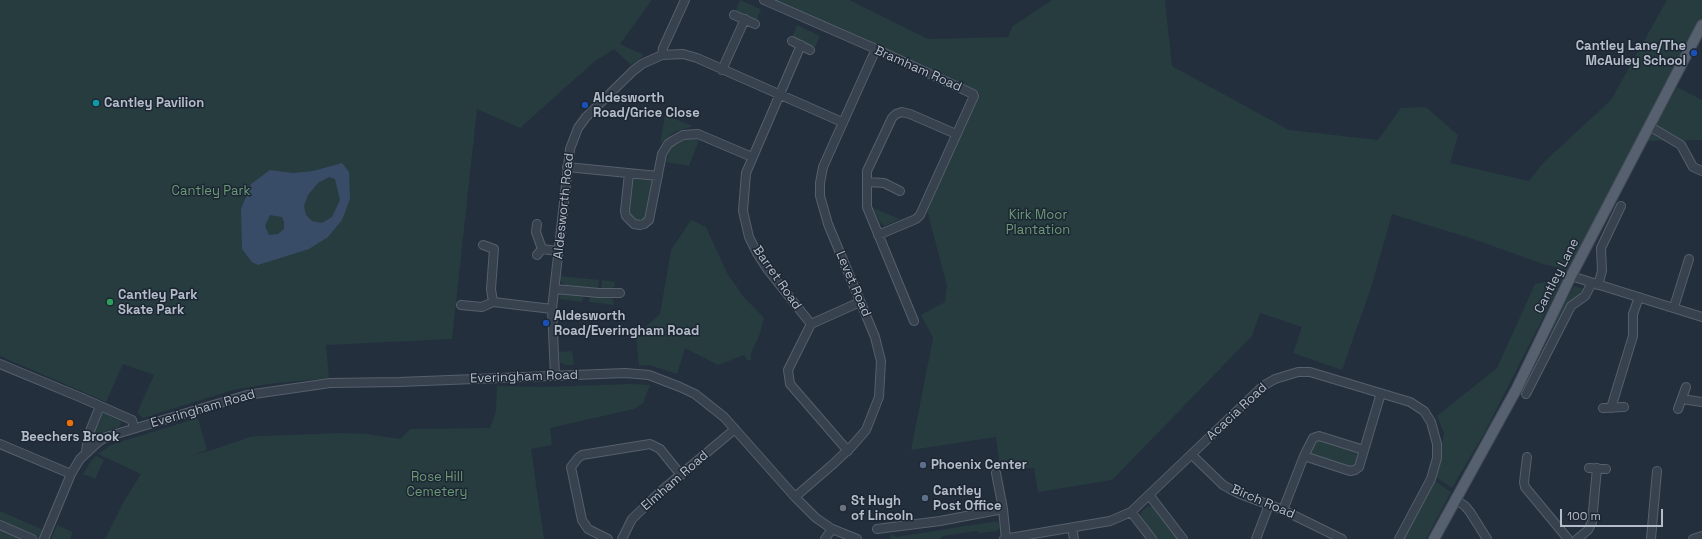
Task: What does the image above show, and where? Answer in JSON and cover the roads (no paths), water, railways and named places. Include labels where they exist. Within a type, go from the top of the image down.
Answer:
[{"type":"main road","name":"Cantley Lane","points":[[1434,539],[1516,390],[1571,276],[1702,25]]},
{"type":"street","points":[[662,55],[662,48],[684,0]]},
{"type":"street","name":"Bramham Road","points":[[764,0],[973,94],[974,98],[956,134],[920,215],[916,219],[878,235]]},
{"type":"street","points":[[734,14],[755,24]]},
{"type":"street","points":[[722,70],[745,20]]},
{"type":"street","points":[[792,41],[810,50]]},
{"type":"street","name":"Barret Road","points":[[801,45],[746,173],[743,203],[744,216],[749,237],[768,270],[810,324]]},
{"type":"street","name":"Levet Road","points":[[795,497],[848,451],[866,430],[879,397],[881,361],[878,349],[828,224],[820,196],[823,167],[842,122],[876,50]]},
{"type":"street","name":"Aldesworth Road","points":[[555,376],[552,309],[567,167],[573,137],[586,117],[633,71],[642,64],[662,55],[683,54],[697,58],[842,122]]},
{"type":"street","points":[[914,321],[878,235],[866,202],[867,171],[892,118],[896,114],[902,112],[910,114],[956,134]]},
{"type":"street","points":[[1649,126],[1681,145],[1693,167],[1702,171]]},
{"type":"street","points":[[629,173],[625,211],[629,221],[634,224],[644,224],[649,220],[662,154],[668,144],[683,135],[698,134],[752,157]]},
{"type":"street","points":[[567,167],[658,176]]},
{"type":"street","points":[[867,182],[884,183],[900,191]]},
{"type":"street","name":"Cantley Lane","points":[[1526,394],[1571,306],[1585,296],[1595,284],[1602,271],[1601,248],[1621,206]]},
{"type":"street","points":[[537,224],[536,232],[540,252],[558,251]]},
{"type":"street","points":[[482,245],[494,249],[491,289],[493,302]]},
{"type":"street","points":[[1674,307],[1689,259]]},
{"type":"street","points":[[1571,276],[1702,317]]},
{"type":"street","points":[[555,289],[599,293],[620,293]]},
{"type":"street","points":[[1624,407],[1607,408],[1633,336],[1633,314],[1639,297]]},
{"type":"street","points":[[461,305],[482,307],[493,302],[552,309]]},
{"type":"street","points":[[848,451],[790,384],[788,378],[789,367],[810,324],[860,302]]},
{"type":"street","points":[[0,364],[132,420],[134,428]]},
{"type":"street","name":"Acacia Road","points":[[1005,539],[1110,521],[1131,512],[1150,496],[1264,386],[1275,379],[1288,374],[1310,372],[1410,402],[1424,412],[1434,431],[1437,444],[1437,458],[1431,479],[1399,539]]},
{"type":"street","name":"Everingham Road","points":[[86,452],[106,437],[134,428],[247,395],[297,387],[330,383],[399,382],[625,373],[649,375],[695,394],[711,406],[735,429],[795,497],[816,518],[832,529],[857,539]]},
{"type":"street","points":[[1678,409],[1686,387]]},
{"type":"street","points":[[1304,456],[1350,471],[1359,467],[1381,393]]},
{"type":"street","points":[[1682,399],[1702,402]]},
{"type":"street","points":[[44,539],[72,474],[80,459],[86,452],[88,436],[100,406]]},
{"type":"street","name":"Elmham Road","points":[[622,539],[632,519],[735,429]]},
{"type":"street","points":[[1282,510],[1310,441],[1316,436],[1364,450]]},
{"type":"street","points":[[0,444],[72,474]]},
{"type":"street","points":[[608,539],[588,530],[582,520],[572,467],[578,458],[582,455],[650,444],[660,449],[681,475]]},
{"type":"street","name":"Birch Road","points":[[1192,455],[1223,485],[1240,494],[1282,510],[1332,537],[1342,539]]},
{"type":"street","points":[[1527,458],[1524,482],[1525,487],[1568,539]]},
{"type":"street","points":[[1577,539],[1588,530],[1592,522],[1593,468],[1606,469]]},
{"type":"street","points":[[1651,539],[1657,471]]},
{"type":"street","points":[[996,473],[1003,509],[1005,539]]},
{"type":"street","points":[[1150,496],[1183,539]]},
{"type":"street","points":[[1455,499],[1465,506],[1470,512],[1487,539]]},
{"type":"street","points":[[1256,539],[1269,505]]},
{"type":"street","points":[[877,529],[940,521],[1003,509]]},
{"type":"street","points":[[1131,512],[1152,539]]},
{"type":"street","points":[[0,525],[32,539]]},
{"type":"street","points":[[1072,528],[1074,539]]},
{"type":"street","points":[[825,539],[832,529]]},
{"type":"street","points":[[1693,539],[1702,536]]},
{"type":"water","points":[[342,163],[349,172],[350,199],[342,220],[328,237],[309,249],[258,265],[252,262],[242,249],[241,209],[251,184],[270,170],[293,173],[313,171]],"holes":[[[329,177],[335,179],[340,200],[332,217],[322,223],[312,221],[306,215],[304,206],[308,195],[318,183]],[[270,215],[282,217],[284,229],[278,234],[269,235],[265,226]]]},
{"type":"place","name":"Cantley Lane/The McAuley School","points":[[1694,53]]},
{"type":"place","name":"Cantley Pavilion","points":[[96,103]]},
{"type":"place","name":"Aldesworth Road/Grice Close","points":[[585,105]]},
{"type":"place","name":"Cantley Park Skate Park","points":[[110,302]]},
{"type":"place","name":"Aldesworth Road/Everingham Road","points":[[546,323]]},
{"type":"place","name":"Beechers Brook","points":[[70,423]]},
{"type":"place","name":"Phoenix Center","points":[[923,465]]},
{"type":"place","name":"Cantley Post Office","points":[[925,498]]},
{"type":"place","name":"St Hugh of Lincoln","points":[[843,508]]},
{"type":"park label","name":"Cantley Park","points":[[211,191]]},
{"type":"park label","name":"Kirk Moor Plantation","points":[[1038,222]]},
{"type":"park label","name":"Rose Hill Cemetery","points":[[437,484]]}]
